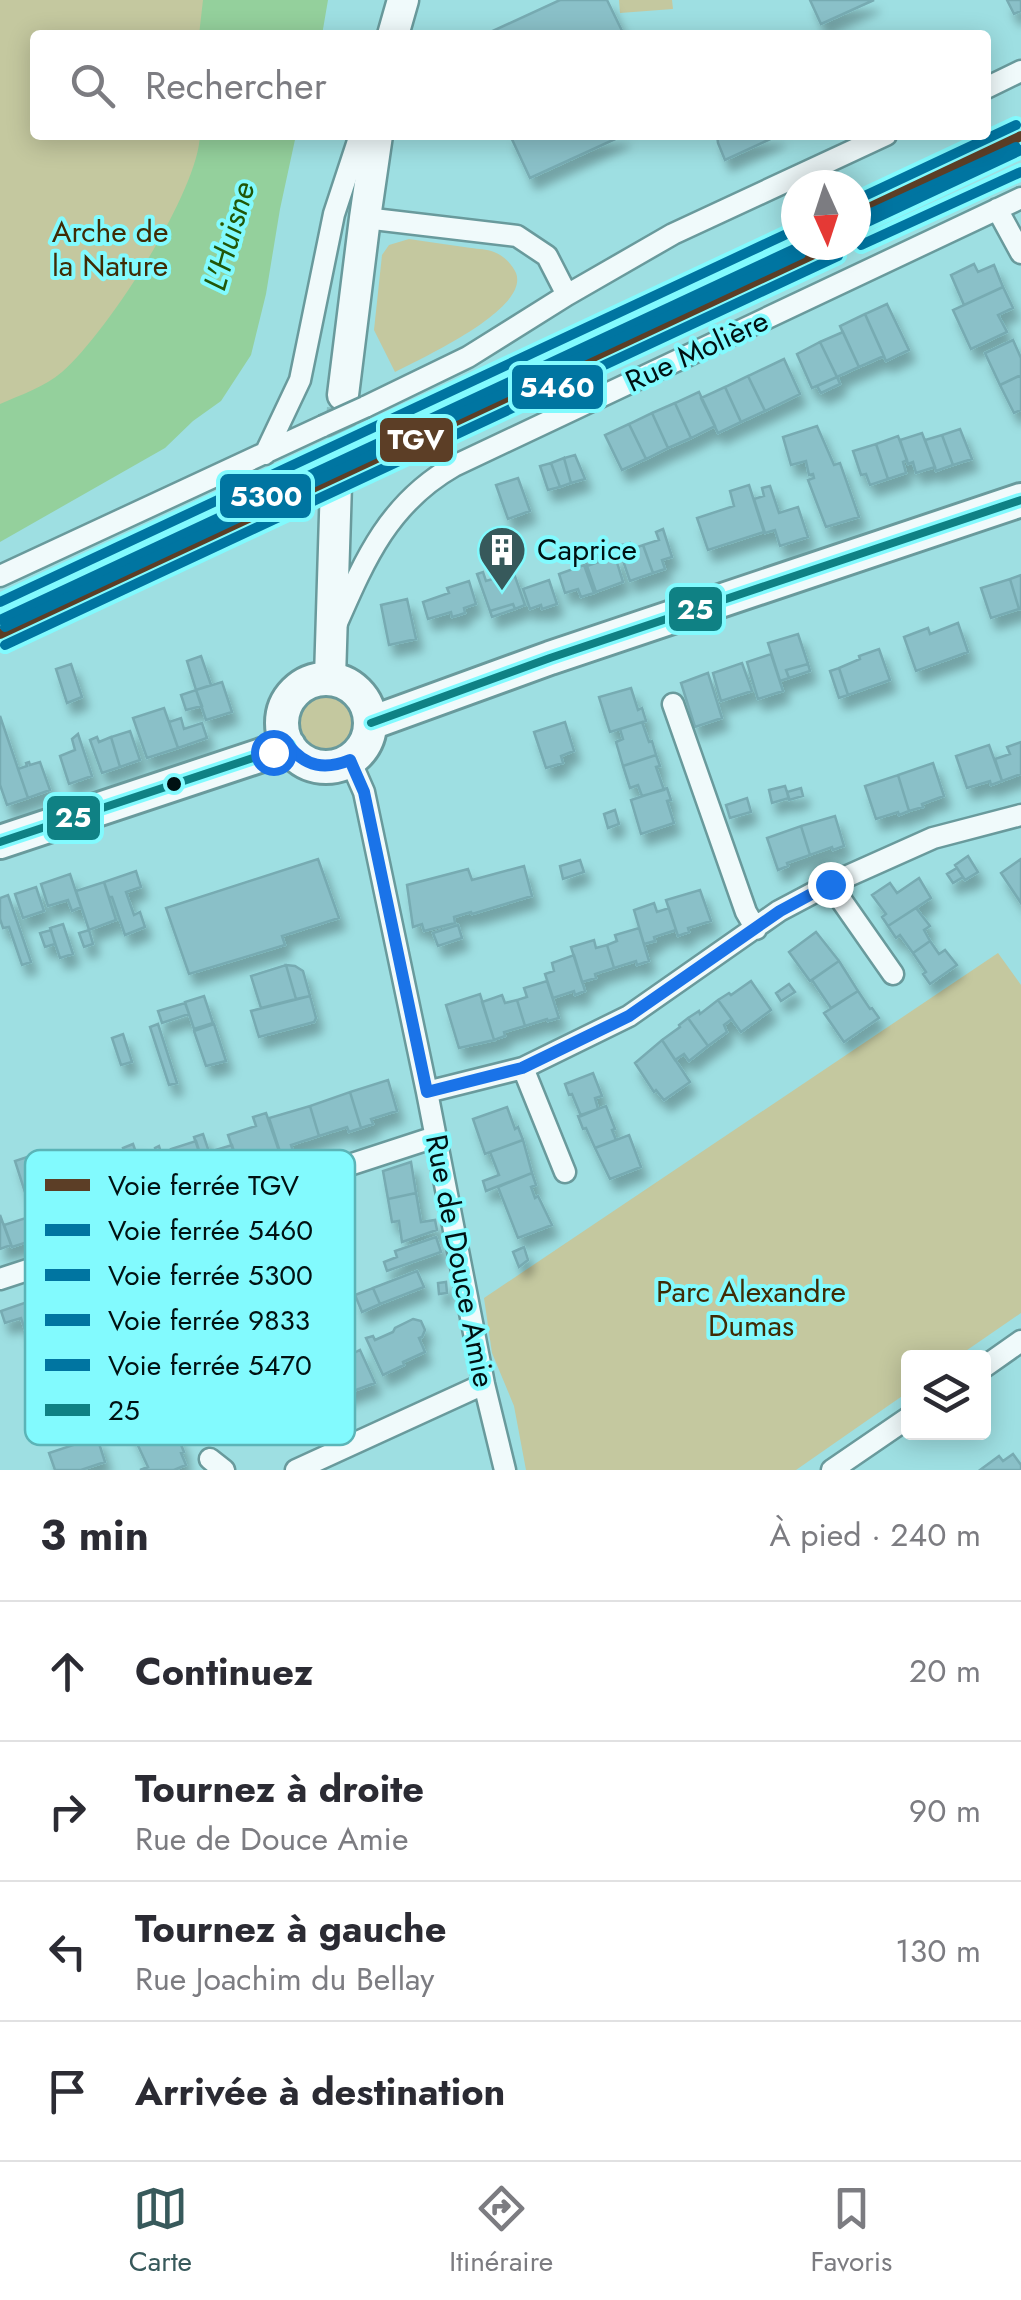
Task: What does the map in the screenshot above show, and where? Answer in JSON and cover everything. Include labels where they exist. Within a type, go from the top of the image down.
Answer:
[{"type":"main road","points":[[371,722],[1021,500]]},
{"type":"main road","points":[[330,678],[358,691],[370,711],[371,722],[365,745],[350,760],[326,767],[297,756],[283,734],[282,720],[284,707],[300,687],[312,680],[330,678]]},
{"type":"main road","points":[[0,842],[289,746]]},
{"type":"street","points":[[394,30],[403,0]]},
{"type":"street","points":[[991,86],[1021,72]]},
{"type":"street","points":[[264,454],[300,380],[334,214],[358,140]]},
{"type":"street","points":[[351,395],[365,218],[376,140]]},
{"type":"street","points":[[0,576],[323,426],[351,395],[468,357],[673,234],[875,140]]},
{"type":"street","name":"Rue Molière","points":[[333,632],[361,568],[385,528],[432,478],[1021,198]]},
{"type":"street","points":[[998,209],[1021,253]]},
{"type":"street","points":[[365,218],[517,236],[547,256],[566,295]]},
{"type":"street","points":[[330,678],[336,483]]},
{"type":"street","points":[[673,704],[746,912],[756,929]]},
{"type":"street","name":"Rue de Douce Amie","points":[[350,760],[364,792],[484,1384],[505,1470]]},
{"type":"street","points":[[427,1092],[522,1068],[629,1016],[780,911],[830,884],[934,838],[1021,815]]},
{"type":"street","points":[[830,884],[893,974]]},
{"type":"street","points":[[522,1068],[566,1172]]},
{"type":"street","points":[[355,1163],[435,1137]]},
{"type":"street","points":[[0,1280],[25,1272]]},
{"type":"street","points":[[991,1362],[1021,1341]]},
{"type":"street","points":[[355,1443],[484,1384]]},
{"type":"street","points":[[832,1470],[901,1423]]},
{"type":"street","points":[[296,1470],[351,1445]]},
{"type":"green space","name":"Arche de la Nature","points":[[0,0],[288,0],[281,30],[30,30],[30,140],[254,140],[0,475]]},
{"type":"green space","points":[[619,0],[672,0],[673,9],[620,13]]},
{"type":"green space","points":[[409,239],[497,253],[516,273],[516,287],[507,302],[471,331],[395,372],[374,330],[382,255],[389,245]]},
{"type":"green space","points":[[326,696],[345,704],[353,723],[345,742],[326,750],[307,742],[299,723],[307,704]]},
{"type":"green space","name":"Parc Alexandre Dumas","points":[[998,953],[1021,985],[1021,1313],[967,1350],[901,1350],[901,1397],[796,1470],[526,1470],[514,1406],[492,1353],[484,1298]]},
{"type":"water","points":[[203,0],[328,0],[323,30],[200,30]]},
{"type":"water","name":"L'Huisne","points":[[199,140],[295,140],[251,355],[221,401],[165,448],[0,542],[0,404],[62,372],[102,327],[147,261],[184,191]]},
{"type":"building","points":[[560,0],[607,0],[622,30],[495,30]]},
{"type":"building","points":[[810,0],[874,0],[821,24]]},
{"type":"building","points":[[1007,0],[1021,0],[1021,11],[1014,14]]},
{"type":"building","points":[[512,140],[613,140],[530,178]]},
{"type":"building","points":[[718,140],[768,140],[725,160]]},
{"type":"building","points":[[974,264],[978,272],[994,265],[1003,287],[964,305],[951,275]]},
{"type":"building","points":[[1003,287],[1013,308],[998,315],[1007,332],[971,349],[953,310]]},
{"type":"building","points":[[887,304],[909,350],[886,361],[865,314]]},
{"type":"building","points":[[865,314],[884,356],[859,367],[840,326]]},
{"type":"building","points":[[843,332],[859,367],[837,377],[820,342]]},
{"type":"building","points":[[1013,340],[1021,358],[1021,375],[1000,385],[985,353]]},
{"type":"building","points":[[820,342],[837,377],[812,388],[797,354]]},
{"type":"building","points":[[784,359],[800,394],[765,411],[748,376]]},
{"type":"building","points":[[1021,375],[1021,410],[1014,413],[1000,385]]},
{"type":"building","points":[[748,376],[765,411],[741,422],[725,387]]},
{"type":"building","points":[[837,377],[840,384],[821,393],[817,386]]},
{"type":"building","points":[[725,387],[741,422],[718,433],[701,398]]},
{"type":"building","points":[[699,392],[715,426],[691,438],[675,403]]},
{"type":"building","points":[[675,403],[691,438],[668,448],[652,413]]},
{"type":"building","points":[[652,413],[668,448],[646,459],[629,424]]},
{"type":"building","points":[[629,424],[646,459],[622,470],[605,435]]},
{"type":"building","points":[[817,426],[834,465],[840,463],[859,517],[826,527],[808,480],[814,478],[813,474],[809,475],[806,461],[791,465],[783,437]]},
{"type":"building","points":[[960,429],[972,459],[953,465],[942,435]]},
{"type":"building","points":[[922,433],[935,467],[916,473],[913,462],[908,464],[900,440]]},
{"type":"building","points":[[942,435],[953,465],[936,471],[925,440]]},
{"type":"building","points":[[898,436],[907,460],[903,462],[906,473],[888,479],[876,444]]},
{"type":"building","points":[[876,444],[888,479],[870,485],[866,474],[861,475],[853,451]]},
{"type":"building","points":[[575,455],[585,479],[571,483],[564,458]]},
{"type":"building","points":[[564,458],[571,483],[560,487],[551,463]]},
{"type":"building","points":[[551,463],[560,487],[548,490],[540,466]]},
{"type":"building","points":[[518,478],[530,511],[508,519],[496,485]]},
{"type":"building","points":[[749,485],[764,532],[708,550],[697,518],[734,506],[730,491]]},
{"type":"building","points":[[770,486],[779,513],[798,507],[808,537],[780,546],[775,530],[765,533],[754,499],[764,496],[762,488]]},
{"type":"building","points":[[663,529],[672,557],[662,560],[665,569],[653,573],[643,545],[659,540],[656,532]]},
{"type":"building","points":[[630,543],[632,549],[643,545],[653,573],[630,581],[618,546]]},
{"type":"building","points":[[597,555],[599,562],[587,566],[585,559]]},
{"type":"building","points":[[615,556],[623,582],[596,592],[587,566]]},
{"type":"building","points":[[584,565],[594,593],[581,597],[578,589],[565,593],[559,574]]},
{"type":"building","name":"Caprice","points":[[512,568],[525,605],[515,609],[513,604],[490,611],[477,574],[483,572],[486,581],[503,576],[502,572]]},
{"type":"building","points":[[1021,575],[1021,609],[1019,609],[1010,579]]},
{"type":"building","points":[[1010,579],[1019,609],[991,618],[981,588]]},
{"type":"building","points":[[549,580],[557,604],[530,609],[523,589]]},
{"type":"building","points":[[469,581],[476,604],[464,608],[465,613],[459,615],[452,617],[451,612],[428,619],[423,602]]},
{"type":"building","points":[[407,599],[416,639],[389,645],[381,605]]},
{"type":"building","points":[[513,604],[515,609],[492,617],[490,611]]},
{"type":"building","points":[[958,623],[968,652],[916,671],[904,637],[928,628],[930,634]]},
{"type":"building","points":[[798,634],[808,664],[786,670],[789,678],[780,681],[768,643]]},
{"type":"building","points":[[879,649],[890,680],[848,695],[839,668]]},
{"type":"building","points":[[771,654],[783,691],[758,699],[747,662]]},
{"type":"building","points":[[201,656],[211,685],[196,690],[187,661]]},
{"type":"building","points":[[742,663],[752,691],[721,701],[713,673]]},
{"type":"building","points":[[71,664],[82,697],[67,703],[56,669]]},
{"type":"building","points":[[808,664],[810,671],[789,678],[786,670]]},
{"type":"building","points":[[839,668],[848,695],[839,698],[830,671]]},
{"type":"building","points":[[708,673],[722,718],[695,727],[681,683]]},
{"type":"building","points":[[222,682],[232,712],[206,720],[196,690]]},
{"type":"building","points":[[631,688],[646,721],[610,732],[599,697]]},
{"type":"building","points":[[196,690],[202,706],[186,710],[181,695]]},
{"type":"building","points":[[164,708],[178,748],[147,758],[133,718]]},
{"type":"building","points":[[0,716],[28,798],[7,805],[0,785]]},
{"type":"building","points":[[181,718],[184,729],[202,723],[207,738],[178,748],[169,722]]},
{"type":"building","points":[[565,722],[574,751],[561,756],[563,763],[546,768],[534,732]]},
{"type":"building","points":[[642,722],[656,755],[623,766],[616,742],[623,739],[620,729]]},
{"type":"building","points":[[130,731],[140,760],[120,767],[111,737]]},
{"type":"building","points":[[78,734],[92,776],[69,784],[60,756],[75,750],[72,739]]},
{"type":"building","points":[[97,737],[99,742],[111,737],[120,767],[102,773],[90,740]]},
{"type":"building","points":[[1021,742],[1021,774],[1002,781],[995,759],[1010,754],[1007,747]]},
{"type":"building","points":[[989,745],[1002,781],[967,788],[956,756]]},
{"type":"building","points":[[656,755],[664,790],[642,796],[638,785],[630,788],[623,766]]},
{"type":"building","points":[[29,762],[40,762],[50,790],[28,798],[18,769]]},
{"type":"building","points":[[933,763],[944,796],[909,811],[898,775]]},
{"type":"building","points":[[898,775],[909,811],[876,819],[865,786]]},
{"type":"building","points":[[785,786],[789,798],[772,803],[769,790]]},
{"type":"building","points":[[667,788],[674,823],[641,834],[631,800]]},
{"type":"building","points":[[801,788],[803,796],[789,800],[787,792]]},
{"type":"building","points":[[747,798],[751,812],[730,818],[726,805]]},
{"type":"building","points":[[615,810],[619,824],[608,828],[604,814]]},
{"type":"building","points":[[835,816],[844,846],[810,855],[801,826]]},
{"type":"building","points":[[801,826],[810,855],[778,870],[767,838]]},
{"type":"building","points":[[968,856],[978,872],[965,880],[955,865]]},
{"type":"building","points":[[318,859],[339,918],[282,936],[285,945],[189,974],[166,908]]},
{"type":"building","points":[[1021,859],[1021,903],[1001,873]]},
{"type":"building","points":[[580,860],[584,872],[563,879],[560,866]]},
{"type":"building","points":[[524,866],[532,896],[454,917],[455,923],[424,931],[422,924],[413,927],[407,885],[468,869],[472,880]]},
{"type":"building","points":[[957,868],[963,877],[953,883],[947,874]]},
{"type":"building","points":[[136,871],[141,887],[126,892],[134,915],[140,912],[145,927],[125,935],[104,882]]},
{"type":"building","points":[[70,874],[81,907],[72,911],[68,900],[48,906],[41,884]]},
{"type":"building","points":[[919,878],[931,898],[888,926],[882,917],[886,914],[872,895],[890,883],[897,893]]},
{"type":"building","points":[[104,882],[116,920],[89,930],[76,891]]},
{"type":"building","points":[[36,887],[44,911],[23,918],[15,894]]},
{"type":"building","points":[[700,890],[711,921],[688,928],[689,932],[678,936],[666,900]]},
{"type":"building","points":[[8,895],[31,962],[22,965],[9,927],[3,928],[0,919],[0,898]]},
{"type":"building","points":[[654,903],[657,912],[669,908],[676,930],[644,944],[634,910]]},
{"type":"building","points":[[916,908],[930,926],[924,930],[930,941],[913,953],[888,926]]},
{"type":"building","points":[[63,924],[73,954],[60,958],[50,928]]},
{"type":"building","points":[[458,925],[462,938],[438,946],[433,933]]},
{"type":"building","points":[[639,928],[649,961],[614,968],[607,945],[617,941],[615,935]]},
{"type":"building","points":[[51,930],[55,944],[45,947],[40,933]]},
{"type":"building","points":[[89,930],[93,944],[84,947],[79,933]]},
{"type":"building","points":[[816,932],[839,961],[810,981],[789,952]]},
{"type":"building","points":[[594,940],[596,948],[607,945],[614,968],[582,982],[571,947]]},
{"type":"building","points":[[930,941],[939,954],[945,950],[957,965],[930,984],[913,953]]},
{"type":"building","points":[[574,955],[585,991],[553,998],[545,974],[554,971],[552,963]]},
{"type":"building","points":[[839,961],[858,991],[831,1008],[812,980]]},
{"type":"building","points":[[286,965],[303,971],[310,996],[296,999]]},
{"type":"building","points":[[286,965],[296,999],[261,1008],[251,976]]},
{"type":"building","points":[[547,981],[559,1018],[525,1026],[517,1000],[527,997],[524,988]]},
{"type":"building","points":[[751,981],[771,1010],[741,1032],[718,1000]]},
{"type":"building","points":[[789,984],[795,992],[781,1001],[776,993]]},
{"type":"building","points":[[858,991],[879,1018],[844,1042],[824,1013]]},
{"type":"building","points":[[480,994],[494,1040],[459,1048],[446,1005]]},
{"type":"building","points":[[502,995],[505,1003],[517,1000],[525,1026],[504,1032],[505,1036],[494,1040],[482,1002]]},
{"type":"building","points":[[204,996],[213,1023],[194,1029],[185,1002]]},
{"type":"building","points":[[310,996],[314,1022],[259,1037],[251,1011]]},
{"type":"building","points":[[718,1000],[732,1019],[724,1025],[727,1032],[708,1046],[688,1018]]},
{"type":"building","points":[[185,1003],[189,1014],[162,1023],[158,1011]]},
{"type":"building","points":[[688,1018],[708,1046],[689,1061],[684,1054],[675,1060],[662,1040]]},
{"type":"building","points":[[158,1024],[177,1083],[169,1085],[150,1027]]},
{"type":"building","points":[[214,1024],[226,1061],[206,1066],[194,1031]]},
{"type":"building","points":[[123,1034],[132,1062],[121,1065],[112,1038]]},
{"type":"building","points":[[662,1040],[690,1082],[664,1100],[635,1063]]},
{"type":"building","points":[[593,1073],[602,1096],[595,1098],[598,1109],[581,1116],[565,1084]]},
{"type":"building","points":[[388,1080],[397,1111],[371,1119],[373,1124],[361,1128],[350,1092]]},
{"type":"building","points":[[350,1092],[361,1128],[349,1132],[347,1127],[319,1136],[310,1106]]},
{"type":"building","points":[[310,1106],[319,1136],[291,1145],[293,1150],[279,1150],[269,1118]]},
{"type":"building","points":[[606,1106],[616,1140],[595,1148],[578,1116]]},
{"type":"building","points":[[507,1107],[523,1140],[485,1154],[473,1119]]},
{"type":"building","points":[[266,1113],[279,1150],[233,1150],[228,1135],[256,1126],[253,1117]]},
{"type":"building","points":[[203,1134],[208,1150],[198,1150],[194,1137]]},
{"type":"building","points":[[629,1135],[641,1167],[610,1179],[595,1148]]},
{"type":"building","points":[[523,1140],[532,1173],[486,1191],[483,1181],[499,1175],[490,1152]]},
{"type":"building","points":[[196,1141],[199,1150],[171,1150]]},
{"type":"building","points":[[25,1158],[25,1192],[15,1161]]},
{"type":"building","points":[[411,1162],[416,1193],[388,1199],[383,1171]]},
{"type":"building","points":[[532,1173],[535,1198],[538,1196],[552,1225],[518,1238],[498,1187]]},
{"type":"building","points":[[416,1193],[421,1222],[435,1220],[437,1230],[402,1242],[399,1221],[392,1222],[388,1199]]},
{"type":"building","points":[[0,1215],[11,1245],[0,1249]]},
{"type":"building","points":[[25,1218],[25,1243],[12,1247],[4,1225]]},
{"type":"building","points":[[436,1237],[441,1252],[387,1271],[384,1262],[397,1257],[395,1251]]},
{"type":"building","points":[[524,1247],[528,1260],[519,1267],[513,1252]]},
{"type":"building","points":[[417,1271],[424,1287],[380,1304],[373,1288]]},
{"type":"building","points":[[446,1282],[447,1293],[439,1294],[438,1283]]},
{"type":"building","points":[[373,1288],[380,1304],[362,1312],[355,1295]]},
{"type":"building","points":[[25,1303],[25,1330],[21,1318],[5,1323],[1,1311]]},
{"type":"building","points":[[413,1319],[421,1321],[425,1330],[419,1338],[425,1352],[383,1375],[366,1338],[373,1336],[375,1340]]},
{"type":"building","points":[[360,1350],[375,1383],[355,1390],[355,1352]]},
{"type":"building","points":[[73,1445],[100,1445],[105,1462],[81,1470],[55,1470],[49,1453]]},
{"type":"building","points":[[138,1445],[181,1445],[186,1465],[174,1470],[140,1470],[148,1467]]},
{"type":"building","points":[[1013,1454],[1021,1470],[980,1470],[999,1456],[1003,1461]]},
{"type":"tunnel","points":[[336,483],[343,395]]},
{"type":"rail line","name":"5470","points":[[991,137],[1016,125]]},
{"type":"rail line","name":"TGV","points":[[871,207],[1021,136]]},
{"type":"rail line","name":"5470","points":[[871,193],[984,140]]},
{"type":"rail line","name":"5300","points":[[871,213],[1016,147]]},
{"type":"rail line","name":"9833","points":[[871,220],[1021,150]]},
{"type":"rail line","name":"5460","points":[[871,240],[1021,172]]},
{"type":"rail line","name":"5470","points":[[0,602],[781,237]]},
{"type":"rail line","name":"5300","points":[[0,620],[781,255]]},
{"type":"rail line","name":"9833","points":[[5,627],[788,260]]},
{"type":"rail line","name":"TGV","points":[[0,634],[801,260]]},
{"type":"rail line","name":"5460","points":[[5,645],[829,260]]},
{"type":"transit line","name":"25","points":[[371,723],[550,658],[1021,500]]},
{"type":"transit line","name":"25","points":[[0,842],[289,746]]},
{"type":"place","name":"Caprice","points":[[502,592]]},
{"type":"route","points":[[273,752],[289,746],[311,764],[326,767],[350,760],[364,792],[427,1092],[522,1068],[629,1016],[780,911],[830,884]]}]
